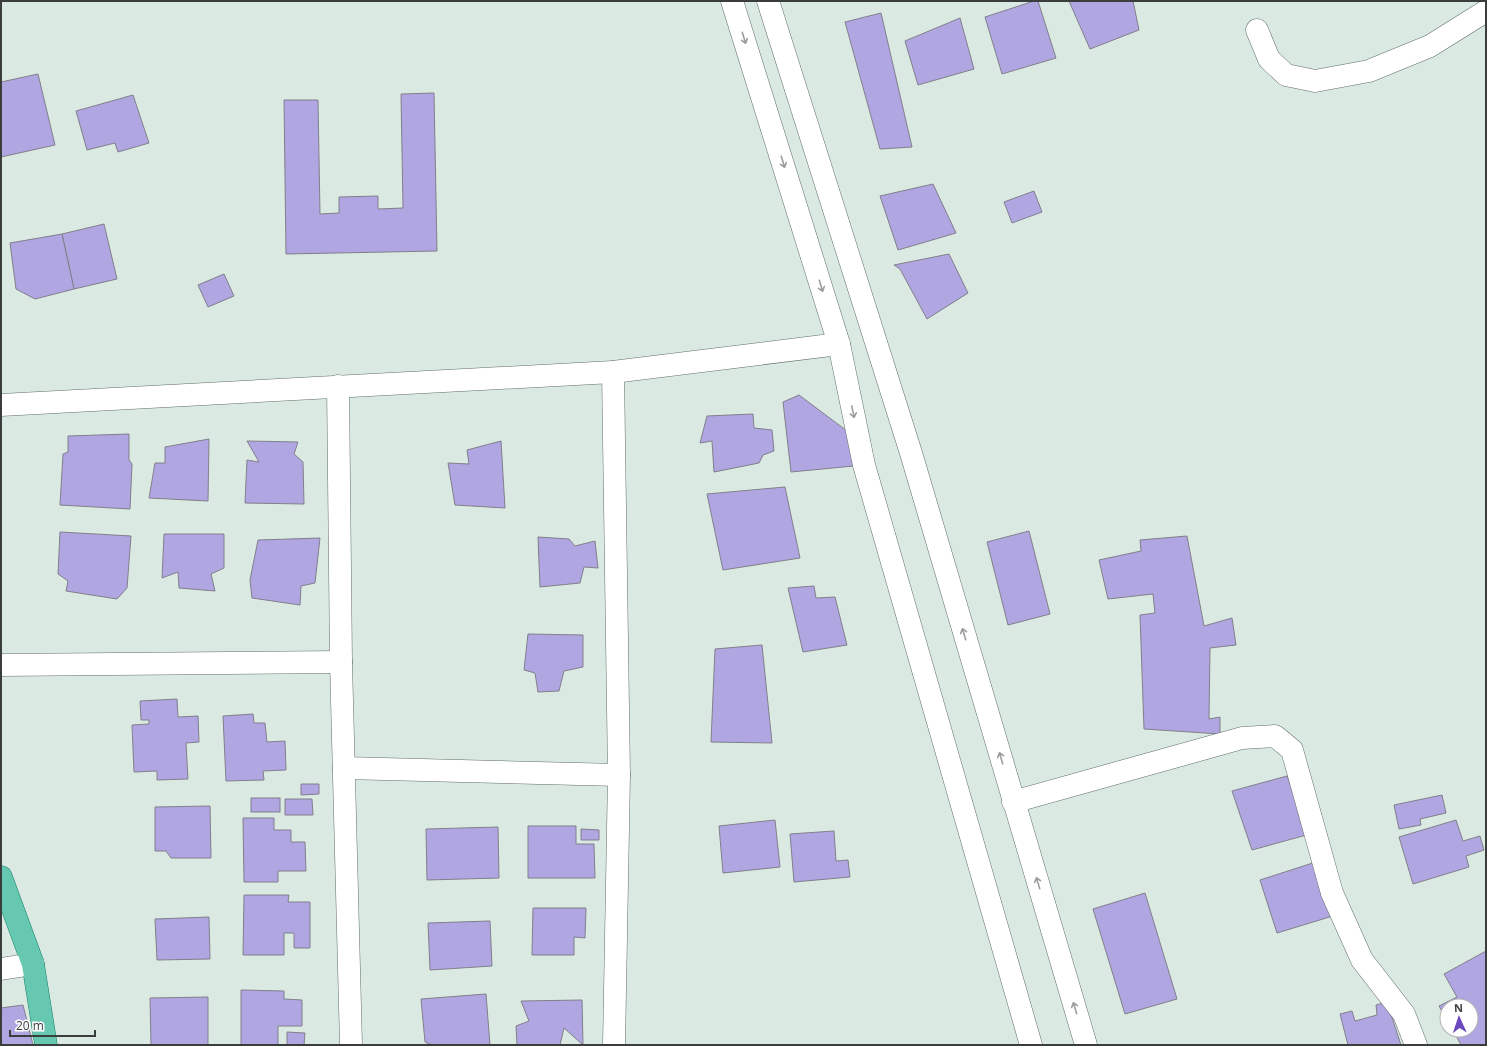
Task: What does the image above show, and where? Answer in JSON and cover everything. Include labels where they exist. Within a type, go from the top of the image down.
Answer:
[{"type":"main road","points":[[1,877],[33,964],[46,1045]]},
{"type":"street","points":[[732,1],[839,344],[864,465],[1031,1045]]},
{"type":"street","points":[[768,1],[911,453],[1086,1045]]},
{"type":"street","points":[[1257,30],[1269,59],[1286,75],[1314,80],[1369,72],[1430,46],[1486,11]]},
{"type":"street","points":[[1,405],[613,372],[839,344]]},
{"type":"street","points":[[613,372],[619,775],[614,1045]]},
{"type":"street","points":[[338,386],[341,662],[351,1045]]},
{"type":"street","points":[[1,665],[341,662]]},
{"type":"street","points":[[1013,802],[1242,738],[1274,736],[1292,750],[1332,893],[1362,960],[1404,1014],[1416,1045]]},
{"type":"street","points":[[344,768],[619,775]]},
{"type":"street","points":[[1,969],[33,964]]},
{"type":"building","points":[[1038,1],[1056,58],[1002,74],[985,17]]},
{"type":"building","points":[[1069,1],[1133,1],[1139,30],[1090,49]]},
{"type":"building","points":[[881,13],[912,147],[880,149],[845,22]]},
{"type":"building","points":[[960,18],[974,69],[918,85],[905,41]]},
{"type":"building","points":[[38,74],[55,145],[1,157],[1,82]]},
{"type":"building","points":[[434,93],[437,251],[286,254],[284,100],[318,100],[320,214],[339,213],[339,197],[378,196],[378,209],[403,208],[401,94]]},
{"type":"building","points":[[133,95],[149,143],[118,152],[115,143],[87,150],[76,111]]},
{"type":"building","points":[[933,184],[956,233],[898,250],[880,196]]},
{"type":"building","points":[[1034,191],[1042,212],[1012,223],[1004,202]]},
{"type":"building","points":[[104,224],[117,279],[74,289],[62,234]]},
{"type":"building","points":[[62,234],[74,289],[35,299],[16,289],[10,243]]},
{"type":"building","points":[[949,254],[968,293],[927,319],[900,269],[894,265]]},
{"type":"building","points":[[224,274],[234,296],[208,307],[198,285]]},
{"type":"building","points":[[799,395],[847,431],[864,465],[791,472],[783,402]]},
{"type":"building","points":[[753,414],[754,428],[772,430],[774,451],[763,455],[759,463],[714,472],[712,441],[700,443],[707,416]]},
{"type":"building","points":[[129,434],[129,460],[132,464],[130,509],[60,505],[63,454],[68,452],[68,436]]},
{"type":"building","points":[[209,439],[208,501],[149,498],[155,463],[165,463],[165,447]]},
{"type":"building","points":[[247,441],[298,442],[294,454],[303,462],[304,504],[245,503],[247,460],[259,462]]},
{"type":"building","points":[[501,441],[505,508],[455,505],[448,463],[469,464],[467,450]]},
{"type":"building","points":[[785,487],[800,558],[723,570],[707,494]]},
{"type":"building","points":[[1029,531],[1050,614],[1008,625],[987,542]]},
{"type":"building","points":[[60,532],[131,536],[127,588],[117,599],[66,591],[68,581],[58,574]]},
{"type":"building","points":[[164,534],[224,534],[224,568],[211,574],[215,591],[179,588],[178,572],[162,578]]},
{"type":"building","points":[[1187,536],[1204,626],[1232,618],[1236,645],[1210,648],[1209,719],[1220,717],[1220,734],[1144,729],[1140,615],[1155,613],[1153,594],[1108,599],[1099,560],[1141,551],[1140,540]]},
{"type":"building","points":[[538,537],[569,539],[575,546],[595,541],[598,568],[584,567],[580,583],[540,587]]},
{"type":"building","points":[[320,538],[315,583],[301,586],[300,605],[252,598],[250,580],[258,540]]},
{"type":"building","points":[[814,586],[816,598],[835,597],[847,645],[803,652],[788,588]]},
{"type":"building","points":[[528,634],[583,635],[583,667],[564,671],[559,691],[538,692],[535,673],[524,670]]},
{"type":"building","points":[[762,645],[772,743],[711,742],[715,649]]},
{"type":"building","points":[[177,699],[178,717],[198,716],[199,742],[186,743],[188,779],[157,780],[157,771],[134,772],[132,725],[149,724],[149,720],[141,720],[140,701]]},
{"type":"building","points":[[253,714],[254,723],[265,723],[267,742],[285,741],[286,770],[263,771],[264,780],[226,781],[223,716]]},
{"type":"building","points":[[1287,776],[1310,834],[1252,850],[1232,791]]},
{"type":"building","points":[[301,784],[319,784],[319,794],[301,795]]},
{"type":"building","points":[[1442,795],[1446,813],[1420,819],[1421,825],[1399,829],[1394,805]]},
{"type":"building","points":[[251,798],[280,798],[280,812],[251,812]]},
{"type":"building","points":[[285,799],[312,799],[313,815],[285,815]]},
{"type":"building","points":[[210,806],[211,858],[171,858],[166,851],[155,851],[155,807]]},
{"type":"building","points":[[243,818],[274,818],[274,830],[291,830],[291,842],[305,842],[306,871],[278,871],[278,882],[244,882]]},
{"type":"building","points":[[775,820],[780,867],[723,873],[719,826]]},
{"type":"building","points":[[1456,820],[1463,841],[1480,836],[1484,850],[1466,856],[1469,867],[1413,884],[1399,837]]},
{"type":"building","points":[[528,826],[576,826],[576,844],[594,844],[595,878],[528,878]]},
{"type":"building","points":[[498,827],[499,878],[427,880],[426,829]]},
{"type":"building","points":[[581,829],[599,830],[599,840],[581,840]]},
{"type":"building","points":[[834,831],[836,861],[848,860],[850,877],[794,882],[790,834]]},
{"type":"building","points":[[1319,861],[1336,915],[1277,933],[1260,880]]},
{"type":"building","points":[[1145,893],[1177,999],[1125,1014],[1093,909]]},
{"type":"building","points":[[244,895],[289,895],[288,902],[310,902],[310,948],[294,948],[294,933],[284,933],[284,955],[243,955]]},
{"type":"building","points":[[533,908],[586,908],[585,938],[574,937],[574,955],[532,955]]},
{"type":"building","points":[[209,917],[210,959],[157,960],[155,919]]},
{"type":"building","points":[[490,921],[492,966],[430,970],[428,923]]},
{"type":"building","points":[[1486,951],[1486,1045],[1461,1045],[1457,1038],[1479,1038],[1479,998],[1455,998],[1457,997],[1444,974]]},
{"type":"building","points":[[241,990],[284,991],[284,999],[302,1000],[302,1026],[278,1026],[278,1045],[241,1045]]},
{"type":"building","points":[[486,994],[490,1045],[432,1045],[425,1042],[421,999]]},
{"type":"building","points":[[208,997],[208,1045],[151,1045],[150,998]]},
{"type":"building","points":[[582,1000],[583,1045],[564,1028],[560,1045],[517,1045],[516,1026],[529,1021],[521,1001]]},
{"type":"building","points":[[1387,1002],[1401,1045],[1348,1045],[1340,1014],[1352,1011],[1355,1021],[1377,1015],[1376,1005]]},
{"type":"building","points":[[23,1005],[33,1045],[1,1045],[1,1008]]},
{"type":"building","points":[[287,1032],[305,1033],[304,1045],[287,1045]]}]
